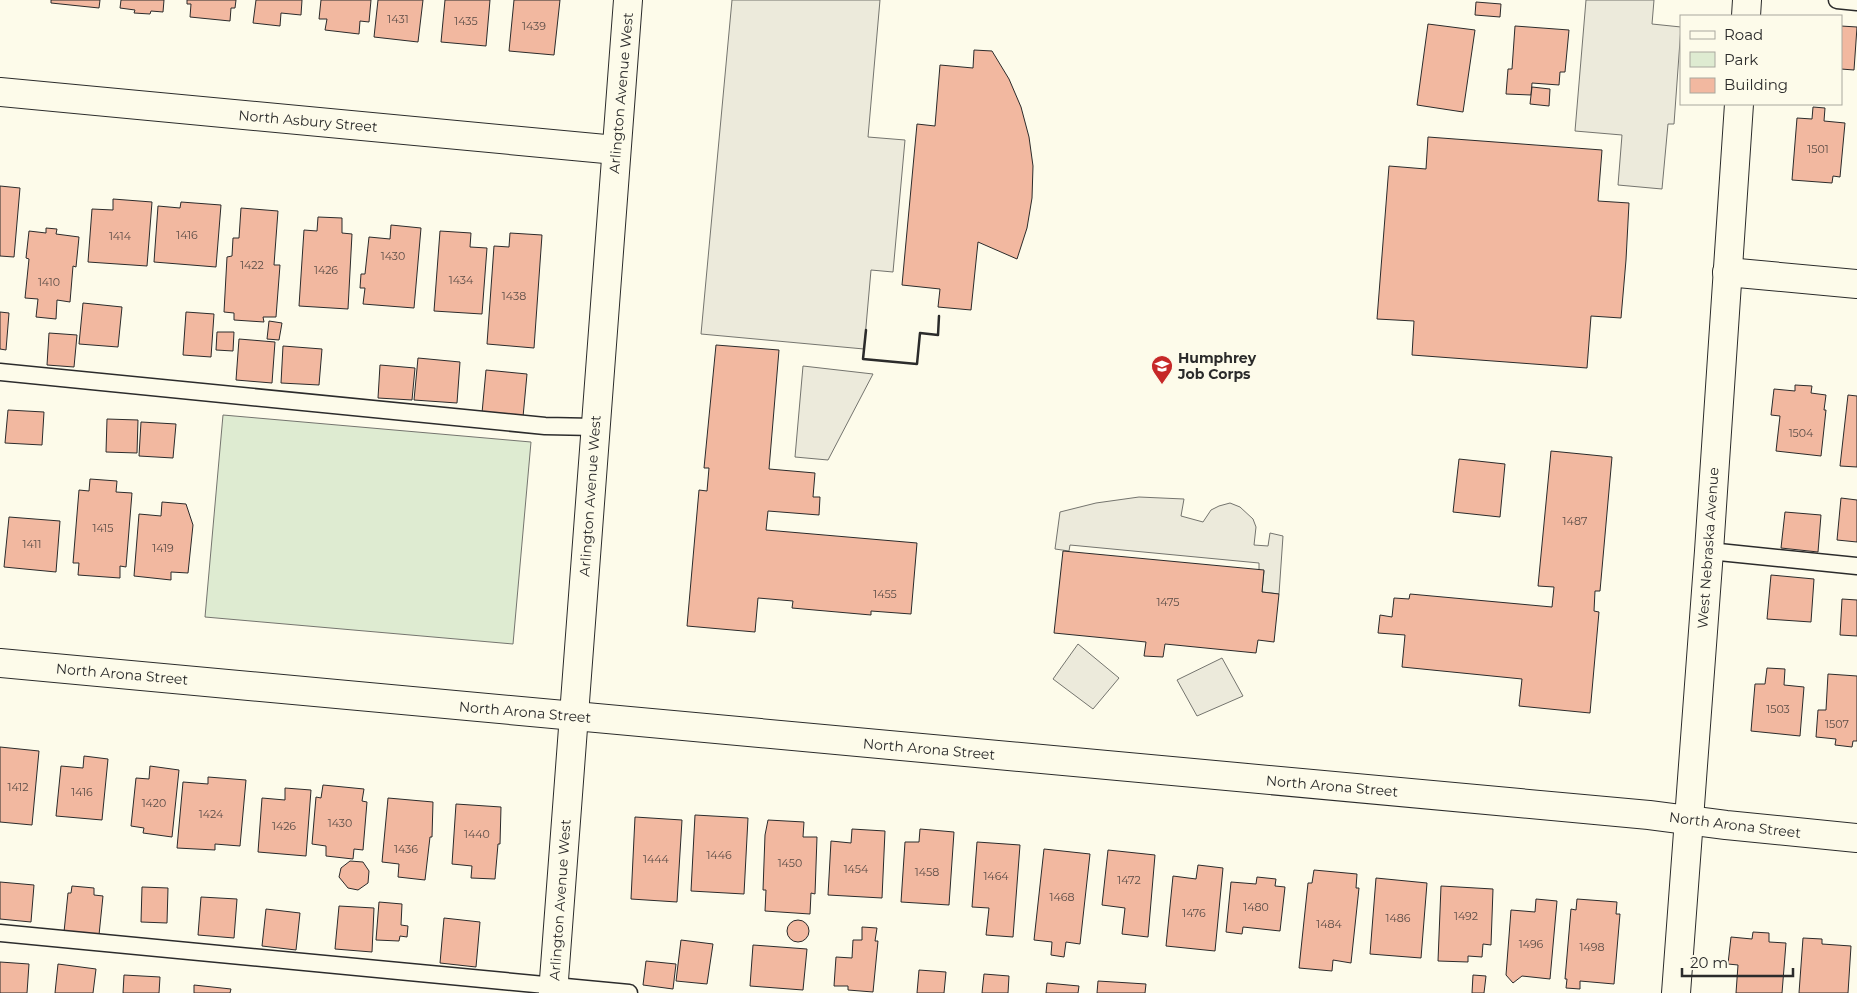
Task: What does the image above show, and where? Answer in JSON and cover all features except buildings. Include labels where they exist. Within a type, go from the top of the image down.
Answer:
[{"type":"street","name":"Arlington Avenue West","points":[[553,989],[628,0]]},
{"type":"street","points":[[1746,15],[1747,0]]},
{"type":"street","name":"North Asbury Street","points":[[0,92],[616,150]]},
{"type":"street","name":"West Nebraska Avenue","points":[[1676,993],[1709,552],[1739,105]]},
{"type":"street","points":[[1727,272],[1857,284]]},
{"type":"street","name":"North Arona Street","points":[[0,663],[1688,819],[1726,825],[1857,838]]},
{"type":"lane","points":[[1837,0],[1857,2]]},
{"type":"lane","points":[[0,372],[545,426],[595,427]]},
{"type":"lane","points":[[1709,552],[1857,566]]},
{"type":"lane","points":[[0,933],[553,989],[629,993]]},
{"type":"green space","points":[[223,415],[531,442],[513,644],[205,617]]},
{"type":"shaded area","points":[[732,0],[880,0],[868,137],[905,140],[893,272],[871,270],[864,349],[701,334]]},
{"type":"shaded area","points":[[1586,0],[1654,0],[1652,24],[1680,27],[1674,124],[1668,124],[1662,189],[1618,185],[1622,135],[1575,131]]},
{"type":"shaded area","points":[[803,366],[873,374],[828,460],[795,457]]},
{"type":"shaded area","points":[[1139,497],[1184,499],[1181,516],[1203,522],[1211,510],[1230,503],[1240,507],[1253,519],[1256,527],[1254,545],[1268,546],[1270,533],[1283,536],[1279,594],[1262,592],[1264,571],[1259,570],[1259,563],[1070,545],[1069,551],[1055,549],[1060,512],[1096,503]]},
{"type":"shaded area","points":[[1078,644],[1119,678],[1093,709],[1053,679]]},
{"type":"shaded area","points":[[1222,658],[1243,696],[1197,716],[1177,680]]},
{"type":"wall","points":[[866,330],[863,359],[917,364],[920,333],[938,335],[939,316]]},
{"type":"place","name":"Humphrey Job Corps","points":[[1162,385]]}]
